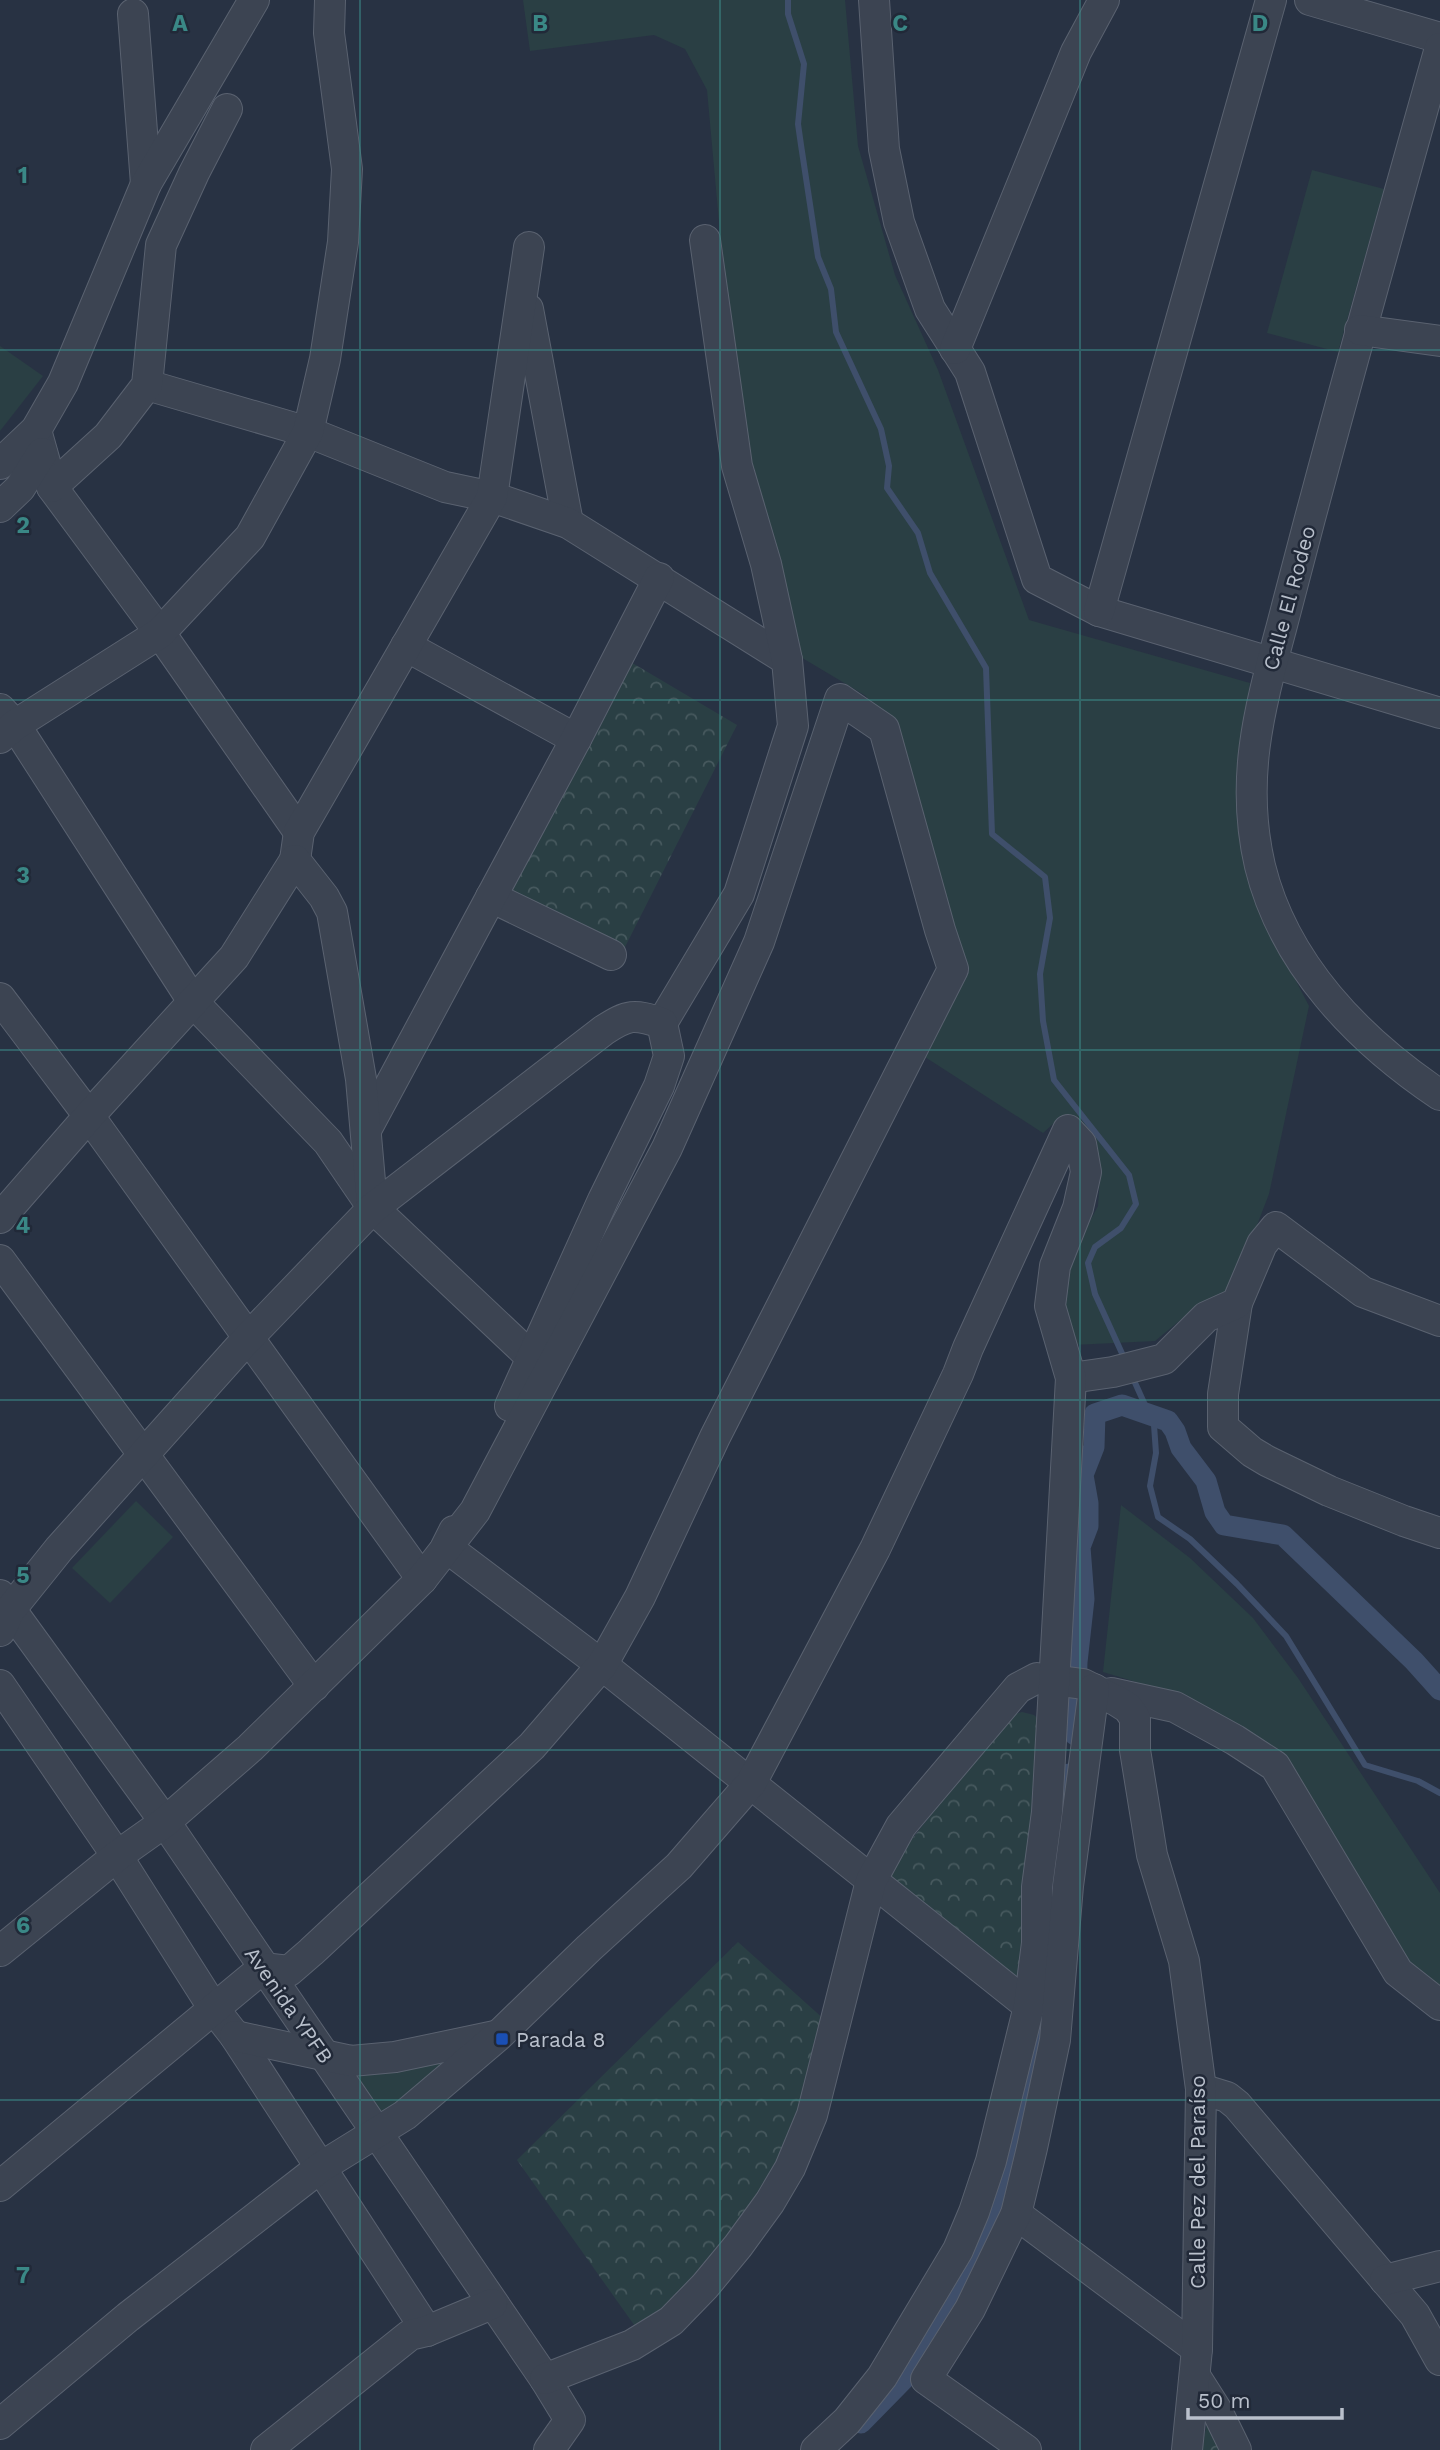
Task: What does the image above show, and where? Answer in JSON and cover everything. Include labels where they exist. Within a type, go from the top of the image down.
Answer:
[{"type":"street","points":[[0,507],[20,488],[146,184],[254,0]]},
{"type":"street","points":[[330,0],[329,33],[347,169],[343,242],[325,359],[308,432],[250,537],[160,633],[5,724],[194,1003],[328,1142],[373,1208],[532,1358]]},
{"type":"street","points":[[874,0],[884,149],[899,222],[930,309],[970,372],[1037,579],[1098,611],[1440,713]]},
{"type":"street","points":[[955,349],[1076,52],[1104,0]]},
{"type":"street","points":[[1098,611],[1271,0]]},
{"type":"street","points":[[1310,0],[1440,38]]},
{"type":"street","points":[[133,14],[146,184]]},
{"type":"street","name":"Calle El Rodeo","points":[[1440,48],[1360,330],[1272,662],[1257,722],[1252,762],[1252,813],[1261,867],[1278,917],[1300,960],[1363,1035],[1399,1066],[1440,1095]]},
{"type":"street","points":[[52,487],[108,436],[147,385],[162,245],[194,173],[228,109]]},
{"type":"street","points":[[446,1547],[603,1200],[659,1086],[669,1056],[662,1023],[739,894],[793,726],[787,660],[766,564],[737,466],[705,240]]},
{"type":"street","points":[[0,1219],[89,1116],[234,957],[406,646],[492,497],[529,247]]},
{"type":"street","points":[[524,285],[568,523]]},
{"type":"street","points":[[1360,330],[1440,341]]},
{"type":"street","points":[[147,385],[308,432],[445,487],[492,497],[568,523],[787,660]]},
{"type":"street","points":[[0,464],[39,441]]},
{"type":"street","points":[[39,441],[52,487],[160,633],[297,846],[332,912],[361,1079],[373,1208]]},
{"type":"street","points":[[366,1130],[576,739],[659,578]]},
{"type":"street","points":[[406,646],[576,739]]},
{"type":"street","points":[[0,1951],[117,1856],[165,1822],[250,1748],[422,1579],[481,1501],[667,1148],[763,931],[840,699],[884,729],[953,969],[715,1437],[640,1597],[602,1665],[532,1746],[311,1952],[289,1971],[262,1968],[0,2186]]},
{"type":"street","points":[[491,897],[611,955]]},
{"type":"street","points":[[0,998],[89,1116],[422,1579]]},
{"type":"street","points":[[3,1612],[248,1338],[373,1208],[625,1017],[643,1017],[662,1023]]},
{"type":"street","points":[[0,2424],[128,2317],[321,2167],[405,2115],[499,2035],[679,1866],[751,1783],[875,1549],[958,1374],[1068,1130],[1081,1144],[1086,1172],[1078,1208],[1055,1266],[1050,1306],[1071,1378],[1074,1684],[1068,1886],[1055,2040],[1016,2214],[970,2309],[926,2379],[1026,2450]]},
{"type":"street","points":[[1440,1321],[1363,1292],[1276,1227],[1262,1244],[1237,1303],[1223,1394],[1223,1427],[1252,1452],[1329,1491],[1440,1533]]},
{"type":"street","points":[[0,1260],[314,1686]]},
{"type":"street","points":[[1071,1378],[1113,1372],[1164,1359],[1206,1317],[1237,1303]]},
{"type":"street","points":[[446,1547],[602,1665],[1029,2006]]},
{"type":"street","name":"Avenida YPFB","points":[[3,1612],[165,1822],[262,1968],[325,2055],[545,2379],[570,2420],[550,2450]]},
{"type":"street","points":[[545,2379],[632,2345],[671,2321],[705,2286],[771,2202],[790,2168],[812,2115],[871,1881],[901,1826],[1018,1688],[1037,1678],[1175,1707],[1275,1766],[1398,1972],[1440,2005]]},
{"type":"street","points":[[816,2450],[847,2421],[882,2377],[958,2250],[974,2212],[991,2161],[1029,2006],[1037,1943],[1037,1887],[1047,1812],[1074,1684]]},
{"type":"street","name":"Calle Pez del Paraíso","points":[[1074,1684],[1128,1709],[1135,1718],[1135,1750],[1152,1855],[1184,1961],[1201,2089],[1196,2363],[1186,2450]]},
{"type":"street","points":[[0,1685],[117,1856],[214,2009],[427,2331]]},
{"type":"street","points":[[234,2036],[351,2061],[395,2057],[499,2035]]},
{"type":"street","points":[[1201,2089],[1227,2097],[1237,2105],[1415,2315],[1440,2360]]},
{"type":"street","points":[[1016,2214],[1196,2363],[1236,2450]]},
{"type":"street","points":[[1385,2280],[1440,2266]]},
{"type":"street","points":[[266,2450],[410,2335],[427,2331],[492,2304]]},
{"type":"green space","points":[[523,0],[845,0],[858,146],[895,275],[938,370],[1029,620],[1250,683],[1237,773],[1251,875],[1277,944],[1309,1006],[1269,1194],[1228,1300],[1195,1308],[1155,1341],[1073,1345],[1062,1300],[1069,1260],[1098,1206],[1100,1176],[1077,1130],[1063,1115],[1043,1133],[925,1057],[963,980],[884,726],[866,696],[799,656],[747,457],[721,244],[707,90],[685,49],[654,35],[530,51]]},
{"type":"green space","points":[[1312,170],[1384,189],[1338,352],[1267,333]]},
{"type":"green space","points":[[0,346],[43,376],[0,431]]},
{"type":"green space","points":[[629,661],[737,725],[624,949],[500,892]]},
{"type":"green space","points":[[136,1501],[173,1537],[110,1603],[72,1568]]},
{"type":"green space","points":[[1121,1505],[1190,1558],[1253,1618],[1298,1678],[1440,1893],[1440,1985],[1411,1966],[1284,1756],[1182,1696],[1103,1672]]},
{"type":"green space","points":[[1022,1712],[1034,1715],[1041,1722],[1024,1977],[1016,1985],[884,1875],[1008,1716]]},
{"type":"green space","points":[[738,1942],[826,2021],[799,2120],[778,2172],[733,2243],[668,2310],[637,2329],[517,2160]]},
{"type":"green space","points":[[445,2061],[378,2122],[344,2076]]},
{"type":"green space","points":[[1207,2423],[1221,2450],[1202,2450]]},
{"type":"waterway","points":[[788,0],[788,14],[804,64],[798,124],[801,145],[818,257],[831,289],[836,332],[881,429],[889,466],[887,488],[918,533],[930,573],[986,668],[992,834],[1045,877],[1050,918],[1040,974],[1043,1021],[1054,1080],[1129,1175],[1136,1204],[1121,1228],[1095,1247],[1088,1263],[1095,1294],[1125,1360]]},
{"type":"waterway","points":[[1132,1376],[1154,1425],[1156,1453],[1150,1486],[1158,1517],[1190,1539],[1286,1636],[1365,1765],[1418,1781],[1440,1793]]},
{"type":"waterway","points":[[1075,1735],[1077,1662],[1084,1599],[1080,1547],[1088,1526],[1088,1503],[1083,1475],[1094,1447],[1095,1414],[1122,1405],[1168,1421],[1181,1448],[1206,1481],[1215,1512],[1224,1525],[1283,1535],[1414,1661],[1440,1690]]},
{"type":"waterway","points":[[1055,1898],[1055,1856],[1069,1774]]},
{"type":"waterway","points":[[861,2423],[910,2373],[978,2260],[1002,2198],[1022,2108],[1033,2073],[1046,2003]]},
{"type":"place","name":"Parada 8","points":[[502,2039]]}]
